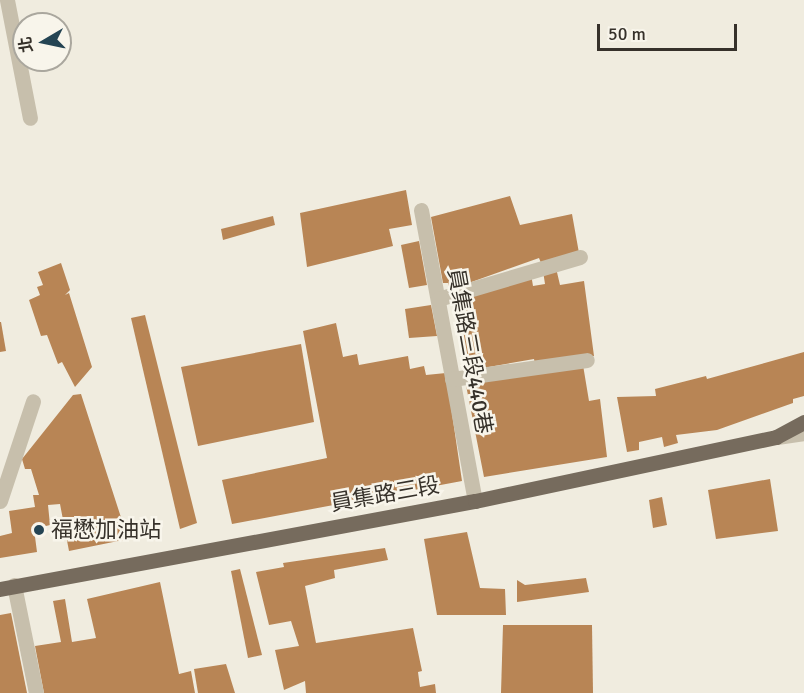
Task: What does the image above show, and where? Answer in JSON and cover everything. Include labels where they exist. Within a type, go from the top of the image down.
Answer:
[{"type":"main road","name":"員集路三段","points":[[7,587],[475,501],[776,437],[804,422]]},
{"type":"street","points":[[7,0],[30,118]]},
{"type":"street","name":"員集路三段440巷","points":[[421,210],[475,501]]},
{"type":"street","points":[[438,299],[580,256]]},
{"type":"street","points":[[452,379],[587,360]]},
{"type":"street","points":[[0,501],[33,401]]},
{"type":"street","points":[[776,437],[804,433]]},
{"type":"street","points":[[7,587],[36,693]]},
{"type":"building","points":[[406,190],[412,225],[389,229],[393,246],[307,267],[300,213]]},
{"type":"building","points":[[510,196],[520,225],[572,214],[579,253],[541,263],[539,258],[449,290],[448,283],[443,283],[431,217]]},
{"type":"building","points":[[273,216],[275,225],[223,240],[221,229]]},
{"type":"building","points":[[419,241],[427,285],[409,288],[401,245]]},
{"type":"building","points":[[61,263],[70,290],[65,295],[69,293],[92,367],[75,387],[62,362],[58,364],[47,335],[41,336],[29,300],[40,295],[37,287],[43,285],[38,272]]},
{"type":"building","points":[[556,268],[560,285],[584,281],[594,356],[535,364],[534,359],[466,371],[452,299],[531,274],[533,286],[545,284],[543,271]]},
{"type":"building","points":[[431,305],[437,336],[409,338],[405,309]]},
{"type":"building","points":[[145,315],[197,523],[180,529],[131,318]]},
{"type":"building","points":[[0,322],[6,351],[0,352]]},
{"type":"building","points":[[336,323],[343,357],[357,354],[359,365],[408,356],[410,369],[424,366],[426,375],[446,373],[462,481],[232,524],[222,480],[327,458],[303,331]]},
{"type":"building","points":[[301,344],[314,422],[198,446],[181,367]]},
{"type":"building","points":[[804,352],[804,396],[793,399],[793,403],[717,430],[676,435],[678,443],[664,447],[662,437],[639,442],[639,450],[627,452],[617,397],[656,396],[655,389],[706,376],[707,379]]},
{"type":"building","points":[[583,365],[589,401],[600,399],[607,457],[484,477],[465,380]]},
{"type":"building","points":[[81,394],[128,539],[69,551],[60,504],[48,505],[50,525],[34,529],[37,552],[0,558],[0,536],[12,533],[9,511],[35,507],[33,495],[39,495],[31,469],[25,469],[22,459],[73,395]]},
{"type":"building","points":[[770,479],[778,531],[716,539],[708,490]]},
{"type":"building","points":[[662,497],[667,525],[653,528],[649,500]]},
{"type":"building","points":[[467,532],[480,588],[505,589],[506,615],[437,615],[424,539]]},
{"type":"building","points":[[385,548],[388,560],[334,570],[335,578],[305,586],[316,643],[413,628],[422,671],[418,672],[420,687],[435,684],[436,693],[306,693],[305,681],[284,690],[275,650],[299,646],[291,621],[269,625],[256,572],[284,567],[283,563]]},
{"type":"building","points":[[240,569],[262,655],[248,658],[231,571]]},
{"type":"building","points":[[586,578],[589,592],[517,602],[517,580],[525,585]]},
{"type":"building","points":[[160,582],[179,674],[191,671],[195,693],[44,693],[35,646],[61,642],[53,601],[65,599],[72,642],[96,638],[87,599]]},
{"type":"building","points":[[11,613],[27,693],[0,693],[0,615]]},
{"type":"building","points":[[503,625],[592,625],[593,693],[501,693]]},
{"type":"building","points":[[226,664],[235,693],[198,693],[194,669]]},
{"type":"place","name":"福懋加油站","points":[[39,530]]}]
